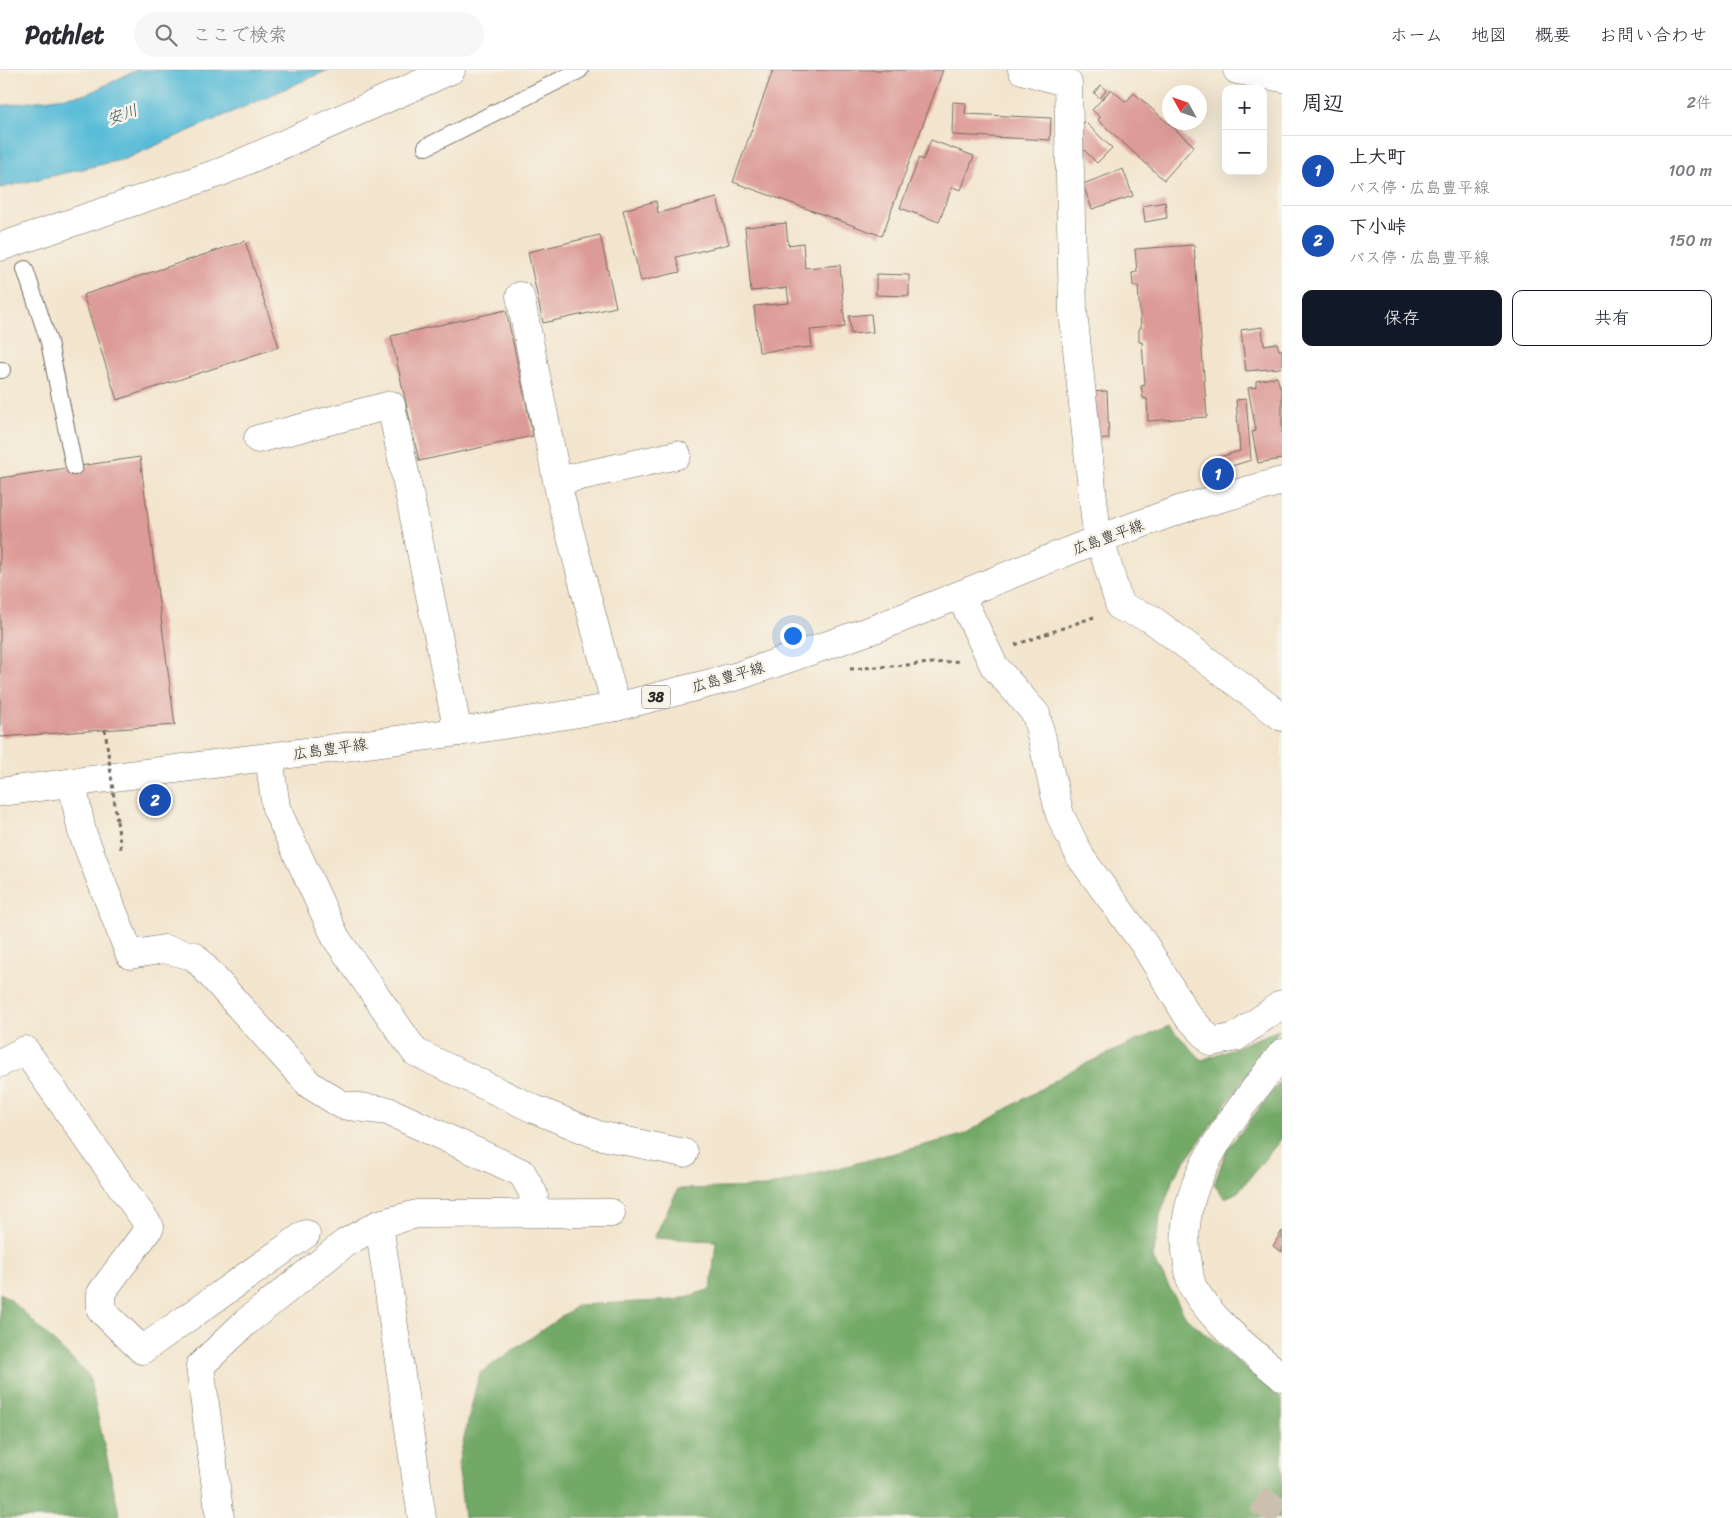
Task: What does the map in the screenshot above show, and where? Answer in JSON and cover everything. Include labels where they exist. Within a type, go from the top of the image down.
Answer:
[{"type":"street","points":[[0,247],[221,172],[451,70]]},
{"type":"street","points":[[1022,70],[1070,80],[1072,311],[1096,526],[1120,607],[1150,618],[1282,717]]},
{"type":"street","points":[[1237,70],[1282,78]]},
{"type":"street","points":[[520,296],[557,481],[616,707]]},
{"type":"street","points":[[258,439],[392,405],[458,732]]},
{"type":"street","points":[[557,481],[677,455]]},
{"type":"street","name":"広島豊平線","points":[[0,792],[458,732],[616,707],[738,676],[877,628],[1099,539],[1182,509],[1282,481]]},
{"type":"street","points":[[960,595],[994,666],[1036,714],[1060,815],[1081,858],[1144,944],[1188,1014],[1212,1042],[1236,1037],[1282,1004]]},
{"type":"street","points":[[269,757],[276,808],[336,938],[415,1052],[534,1109],[598,1135],[684,1153]]},
{"type":"street","points":[[72,783],[82,832],[130,955],[164,949],[194,956],[310,1085],[342,1105],[388,1111],[522,1173],[534,1196],[530,1213]]},
{"type":"street","points":[[0,1063],[25,1050],[150,1227],[101,1294],[101,1310],[142,1350],[306,1234]]},
{"type":"street","points":[[1282,1053],[1219,1138],[1191,1195],[1184,1245],[1192,1288],[1224,1328],[1282,1377]]},
{"type":"street","points":[[220,1518],[200,1366],[246,1322],[345,1243],[379,1224],[417,1214],[611,1213]]},
{"type":"street","points":[[379,1224],[422,1518]]},
{"type":"lane","points":[[426,147],[580,70]]},
{"type":"lane","points":[[25,269],[49,342],[74,467]]},
{"type":"path","points":[[105,729],[117,821]]},
{"type":"green space","points":[[1169,1026],[1202,1060],[1279,1030],[1174,1177],[1161,1213],[1153,1258],[1186,1317],[1282,1399],[1282,1518],[464,1518],[458,1464],[479,1374],[578,1305],[676,1300],[711,1289],[716,1241],[654,1238],[678,1189],[766,1187],[963,1135],[1074,1069]]},
{"type":"green space","points":[[1282,1079],[1282,1138],[1238,1192],[1225,1198],[1214,1185],[1226,1151]]},
{"type":"green space","points":[[0,1293],[11,1300],[89,1376],[120,1518],[0,1518]]},
{"type":"water","name":"安川","points":[[137,70],[328,70],[125,159],[0,188],[0,106],[87,94]]},
{"type":"building","points":[[773,70],[943,70],[882,236],[733,182]]},
{"type":"building","points":[[1101,85],[1106,91],[1100,98],[1094,93]]},
{"type":"building","points":[[1111,89],[1126,102],[1134,93],[1162,118],[1162,130],[1176,130],[1194,146],[1164,180],[1098,120],[1100,117],[1092,110]]},
{"type":"building","points":[[953,102],[966,103],[965,114],[1051,118],[1050,140],[952,135]]},
{"type":"building","points":[[1085,122],[1112,148],[1097,163],[1077,143],[1074,133]]},
{"type":"building","points":[[931,140],[974,156],[961,190],[952,187],[939,222],[900,208],[919,158],[923,160]]},
{"type":"building","points":[[1123,169],[1133,196],[1092,209],[1083,184]]},
{"type":"building","points":[[717,198],[729,244],[676,257],[680,272],[641,281],[623,210],[656,201],[658,213]]},
{"type":"building","points":[[1165,202],[1167,218],[1145,222],[1143,206]]},
{"type":"building","points":[[786,223],[788,245],[803,243],[805,268],[840,265],[845,327],[810,330],[812,347],[759,352],[754,306],[789,303],[787,288],[751,291],[745,227]]},
{"type":"building","points":[[600,235],[616,307],[543,323],[528,252]]},
{"type":"building","points":[[245,241],[279,347],[117,400],[83,295]]},
{"type":"building","points":[[1194,245],[1207,417],[1148,421],[1147,399],[1143,398],[1141,386],[1145,385],[1142,342],[1139,342],[1139,328],[1141,328],[1138,286],[1133,286],[1132,273],[1137,272],[1135,249]]},
{"type":"building","points":[[876,274],[909,275],[909,296],[876,295]]},
{"type":"building","points":[[506,310],[533,436],[419,461],[391,336]]},
{"type":"building","points":[[871,314],[873,332],[851,334],[849,316]]},
{"type":"building","points":[[1262,327],[1264,345],[1277,343],[1279,350],[1282,350],[1282,365],[1280,368],[1246,371],[1241,330]]},
{"type":"building","points":[[1277,377],[1282,393],[1282,459],[1258,463],[1252,432],[1256,431],[1248,388],[1256,387],[1256,381]]},
{"type":"building","points":[[1107,391],[1109,439],[1093,440],[1090,392]]},
{"type":"building","points":[[1246,399],[1251,460],[1219,470],[1216,458],[1240,451],[1236,400]]},
{"type":"building","points":[[140,457],[175,725],[0,737],[0,478]]},
{"type":"building","points":[[1282,1231],[1282,1252],[1273,1246]]},
{"type":"tunnel","points":[[1262,1518],[1282,1483]]},
{"type":"place","name":"上大町","points":[[1218,474]]},
{"type":"place","name":"下小峠","points":[[155,800]]}]
